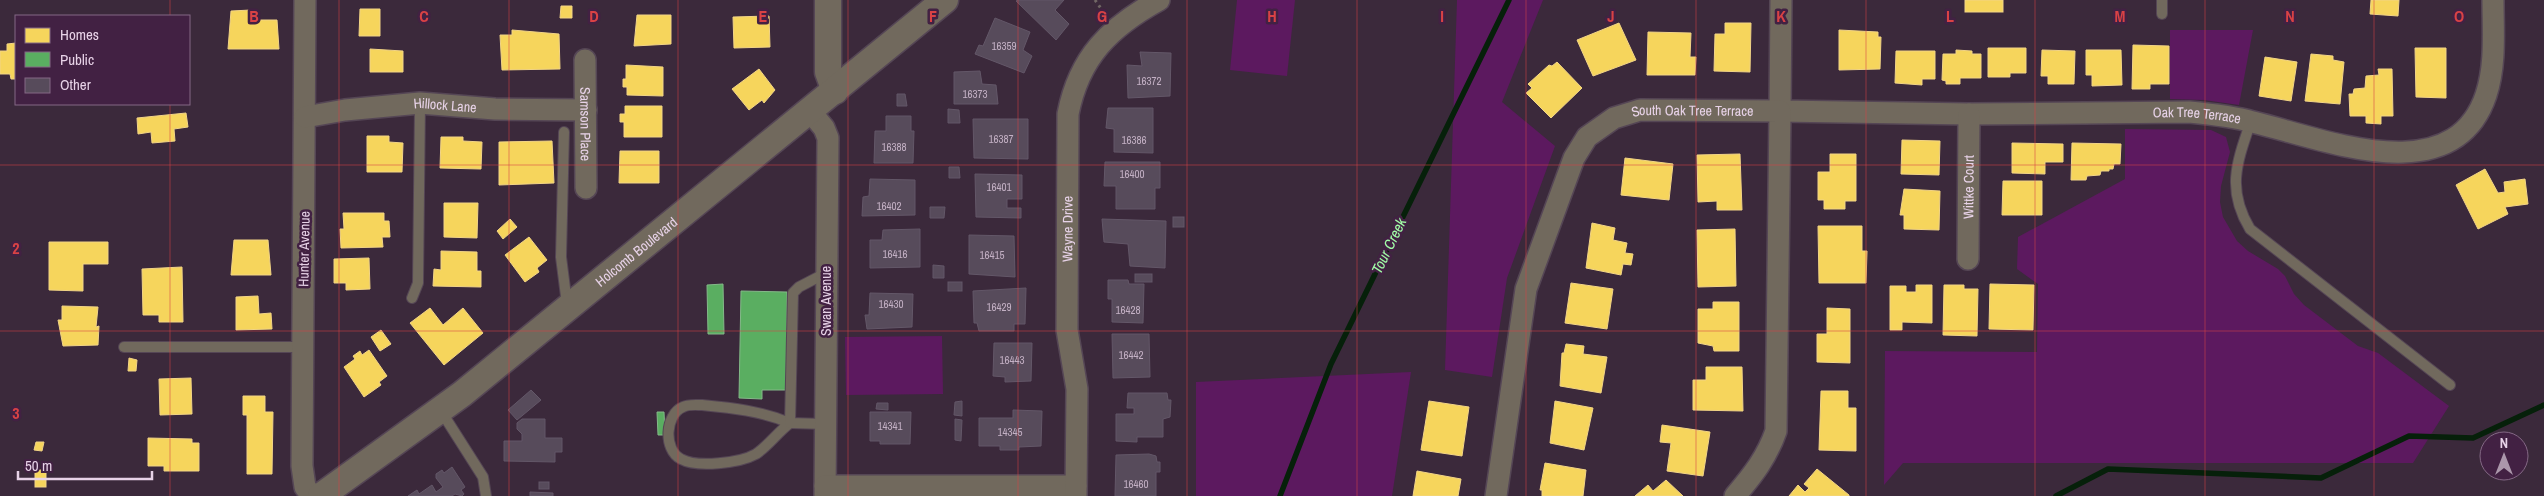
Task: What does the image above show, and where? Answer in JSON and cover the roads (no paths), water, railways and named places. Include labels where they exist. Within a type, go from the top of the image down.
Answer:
[{"type":"street","name":"Hunter Avenue","points":[[305,0],[302,466],[305,487],[312,496]]},
{"type":"street","points":[[828,0],[828,72],[835,91]]},
{"type":"street","name":"Holcomb Boulevard","points":[[321,496],[441,411],[568,310],[945,0]]},
{"type":"street","name":"Wayne Drive","points":[[1076,491],[1077,389],[1067,330],[1068,114],[1072,92],[1081,73],[1103,39],[1134,14],[1159,0]]},
{"type":"street","points":[[1735,496],[1758,469],[1770,448],[1776,430],[1781,0]]},
{"type":"street","name":"Oak Tree Terrace","points":[[1780,111],[1969,114],[2189,112],[2221,115],[2251,121],[2349,146],[2399,153],[2426,150],[2451,142],[2469,128],[2487,94],[2493,51],[2493,0]]},
{"type":"street","name":"Samson Place","points":[[585,60],[586,188]]},
{"type":"street","name":"Hillock Lane","points":[[305,117],[345,110],[420,103],[495,109],[586,110]]},
{"type":"street","name":"South Oak Tree Terrace","points":[[1496,496],[1526,289],[1574,158],[1587,137],[1614,118],[1640,110],[1780,111]]},
{"type":"street","name":"Swan Avenue","points":[[810,111],[824,128],[828,138],[825,491]]},
{"type":"street","name":"Wittke Court","points":[[1968,259],[1969,114]]},
{"type":"street","points":[[825,491],[1076,491]]},
{"type":"lane","points":[[2162,0],[2162,14]]},
{"type":"lane","points":[[412,298],[418,283],[420,103]]},
{"type":"lane","points":[[2251,121],[2238,160],[2235,186],[2239,211],[2250,230],[2450,385]]},
{"type":"lane","points":[[564,132],[561,257],[568,310]]},
{"type":"lane","points":[[825,424],[790,423],[767,414],[744,409],[685,406],[678,410],[670,421],[669,442],[674,452],[681,459],[707,463],[737,461],[756,454],[790,423],[793,293],[799,287],[826,273]]},
{"type":"lane","points":[[124,348],[303,347]]},
{"type":"lane","points":[[441,411],[483,476],[486,496]]},
{"type":"waterway","name":"Tour Creek","points":[[1280,496],[1331,364],[1509,0]]},
{"type":"waterway","points":[[2056,496],[2108,469],[2321,478],[2409,436],[2473,438],[2544,405]]}]
